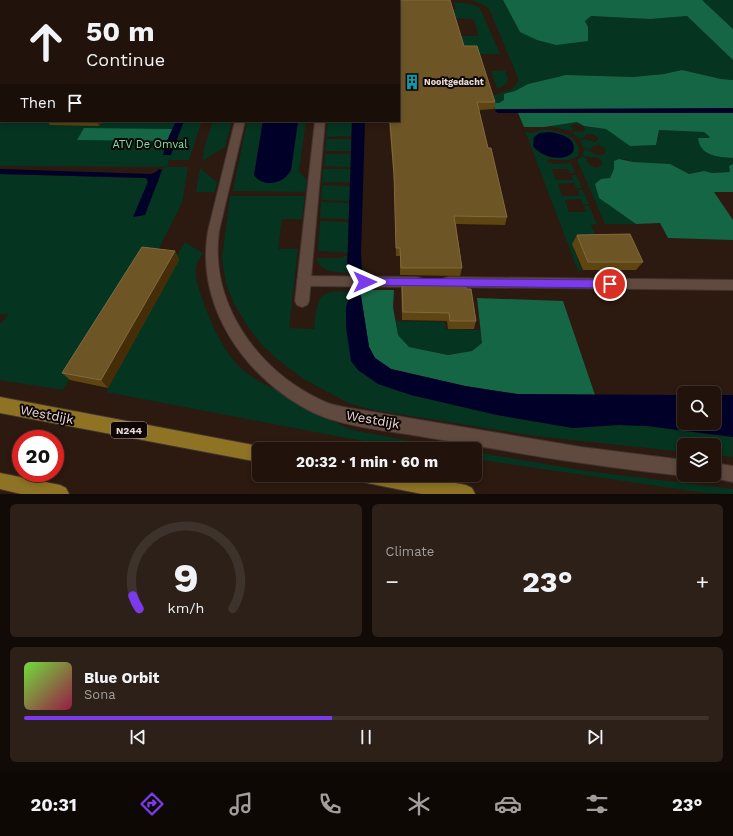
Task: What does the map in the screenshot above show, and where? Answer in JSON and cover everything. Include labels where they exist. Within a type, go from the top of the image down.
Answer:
[{"type":"main road","name":"Westdijk","points":[[0,405],[252,453]]},
{"type":"main road","points":[[0,481],[60,494]]},
{"type":"main road","points":[[403,482],[466,494]]},
{"type":"street","name":"Westdijk","points":[[240,122],[212,241],[214,280],[218,300],[231,328],[248,353],[271,376],[318,407],[349,416],[581,455],[677,467]]},
{"type":"street","points":[[302,300],[320,122]]},
{"type":"street","points":[[303,281],[733,285]]},
{"type":"street","points":[[721,472],[733,474]]},
{"type":"green space","points":[[471,0],[503,0],[520,32],[588,27],[585,21],[591,16],[650,19],[687,16],[733,60],[733,80],[721,79],[682,70],[664,74],[633,77],[566,75],[528,84],[515,91],[505,94],[504,100],[499,103],[492,103],[491,96],[512,89],[518,82],[518,78],[489,9],[484,5]]},
{"type":"green space","points":[[503,0],[702,0],[733,29],[733,60],[687,16],[650,19],[591,16],[585,21],[588,27],[588,41],[556,45],[537,40],[520,32]]},
{"type":"green space","points":[[702,0],[733,0],[733,29]]},
{"type":"green space","points":[[454,2],[471,4],[480,8],[500,54],[460,54],[456,36],[479,36],[473,19],[452,18],[450,9],[456,9]]},
{"type":"green space","points":[[505,70],[508,80],[504,86],[497,88],[491,71]]},
{"type":"green space","points":[[682,70],[721,79],[733,80],[733,158],[716,156],[702,149],[698,138],[710,137],[704,132],[659,130],[656,145],[630,146],[606,129],[584,126],[577,122],[544,127],[524,127],[518,113],[520,113],[519,109],[495,109],[492,103],[499,103],[504,100],[504,94],[515,91],[528,84],[566,75],[633,77],[664,74]]},
{"type":"green space","name":"ATV De Omval","points":[[0,122],[202,122],[189,160],[169,160],[167,167],[188,167],[182,203],[156,254],[146,254],[63,390],[0,380],[0,324],[8,315],[0,314],[0,174],[146,178],[148,182],[133,217],[159,181],[160,173],[166,167],[0,166]]},
{"type":"green space","points":[[213,122],[232,122],[225,147],[202,161],[205,145]]},
{"type":"green space","points":[[247,122],[263,122],[254,175],[258,180],[291,169],[298,122],[306,122],[299,171],[307,180],[305,192],[233,191]]},
{"type":"green space","points":[[328,122],[352,122],[351,136],[326,137]]},
{"type":"green space","points":[[577,122],[584,126],[606,129],[616,136],[658,140],[659,130],[704,132],[710,137],[702,138],[725,157],[733,158],[733,164],[731,164],[730,172],[712,173],[704,171],[689,174],[670,164],[633,162],[625,159],[614,161],[614,169],[610,178],[601,179],[607,204],[636,224],[605,224],[577,160],[582,156],[587,159],[587,162],[590,165],[599,167],[603,164],[599,159],[582,155],[584,149],[601,155],[606,153],[605,149],[598,146],[594,146],[591,149],[584,148],[580,140],[585,139],[595,142],[599,139],[593,134],[586,134],[584,138],[580,139],[572,133],[575,131],[584,131],[585,128],[582,125],[574,124],[571,126],[573,129],[570,131],[549,126]]},
{"type":"green space","points":[[84,128],[172,129],[167,141],[77,140]]},
{"type":"green space","points":[[542,130],[555,131],[568,135],[577,143],[579,149],[578,156],[575,158],[563,160],[548,159],[547,162],[554,164],[571,163],[575,173],[570,173],[568,169],[552,169],[556,180],[573,180],[571,175],[576,175],[582,188],[577,189],[574,183],[558,184],[562,196],[579,196],[578,190],[583,190],[589,204],[583,205],[581,199],[565,200],[569,212],[586,212],[584,206],[589,206],[597,224],[591,225],[599,243],[572,244],[582,271],[578,271],[525,131],[531,133]]},
{"type":"green space","points":[[326,139],[351,139],[351,151],[325,151]]},
{"type":"green space","points":[[325,154],[351,154],[351,167],[324,166]]},
{"type":"green space","points":[[619,159],[633,162],[670,164],[689,174],[704,171],[712,173],[730,172],[729,166],[733,164],[733,192],[714,192],[733,220],[733,240],[668,238],[660,223],[636,224],[599,198],[595,184],[601,179],[610,178],[614,169],[614,161]]},
{"type":"green space","points":[[200,168],[217,182],[215,192],[196,192]]},
{"type":"green space","points":[[323,169],[351,169],[351,182],[322,182]]},
{"type":"green space","points":[[322,185],[351,186],[350,201],[321,200]]},
{"type":"green space","points":[[230,196],[305,196],[302,219],[282,219],[278,249],[298,249],[289,328],[314,329],[318,303],[325,294],[340,291],[351,292],[346,307],[378,384],[411,395],[497,415],[573,428],[619,425],[647,426],[733,437],[733,457],[721,456],[721,438],[677,438],[677,451],[535,436],[374,410],[350,404],[302,378],[263,346],[248,327],[234,304],[226,284],[222,258]]},
{"type":"green space","points":[[321,202],[350,203],[349,219],[320,218]]},
{"type":"green space","points":[[320,221],[349,222],[348,253],[318,251]]},
{"type":"green space","points":[[185,242],[204,254],[197,262],[196,279],[204,304],[219,339],[229,355],[250,376],[314,412],[350,429],[415,442],[370,442],[106,392],[178,261],[174,260]]},
{"type":"green space","points":[[344,256],[347,256],[347,270],[366,270],[366,272],[345,273],[330,271],[319,264],[317,258],[343,258]]},
{"type":"green space","points":[[365,290],[394,290],[393,307],[398,335],[409,347],[448,355],[472,351],[482,343],[477,298],[563,301],[595,395],[517,394],[465,386],[391,369],[375,358],[369,347],[361,296],[358,292]]},
{"type":"green space","points":[[396,321],[445,322],[446,329],[481,330],[483,343],[472,351],[448,355],[409,347],[398,335]]},
{"type":"green space","points":[[482,453],[587,471],[733,489],[733,494],[705,493],[482,460]]},
{"type":"water","points":[[733,108],[733,113],[498,113],[495,111],[497,109]]},
{"type":"water","points":[[176,122],[184,122],[171,155],[163,155],[167,141]]},
{"type":"water","points":[[263,122],[298,122],[291,170],[288,175],[279,181],[269,183],[263,182],[254,175]]},
{"type":"water","points":[[352,122],[365,122],[361,253],[362,270],[347,270]]},
{"type":"water","points":[[549,132],[567,137],[573,143],[573,152],[564,157],[558,158],[547,156],[537,150],[533,146],[534,137],[540,133]]},
{"type":"water","points":[[0,169],[151,174],[159,169],[162,170],[145,215],[133,217],[148,182],[146,178],[0,174]]},
{"type":"water","points":[[351,292],[358,292],[361,296],[369,347],[375,358],[391,369],[465,386],[517,394],[677,395],[677,430],[647,426],[619,425],[573,428],[497,415],[411,395],[378,384],[358,370],[351,361],[346,327],[346,307]]},
{"type":"water","points":[[721,395],[733,395],[733,437],[678,430],[721,430]]},
{"type":"building","points":[[400,0],[450,0],[464,46],[477,46],[495,102],[477,102],[488,148],[491,148],[507,217],[454,216],[462,268],[401,268],[400,248],[396,248],[394,174],[390,122],[400,122]]},
{"type":"building","points":[[630,234],[643,262],[588,262],[577,235]]},
{"type":"building","points":[[142,247],[175,251],[101,380],[62,373]]},
{"type":"building","points":[[402,280],[465,280],[466,289],[471,289],[476,321],[450,321],[449,313],[403,312]]},
{"type":"place","name":"Nooitgedacht","points":[[412,82]]},
{"type":"route","points":[[365,282],[610,284]]}]
